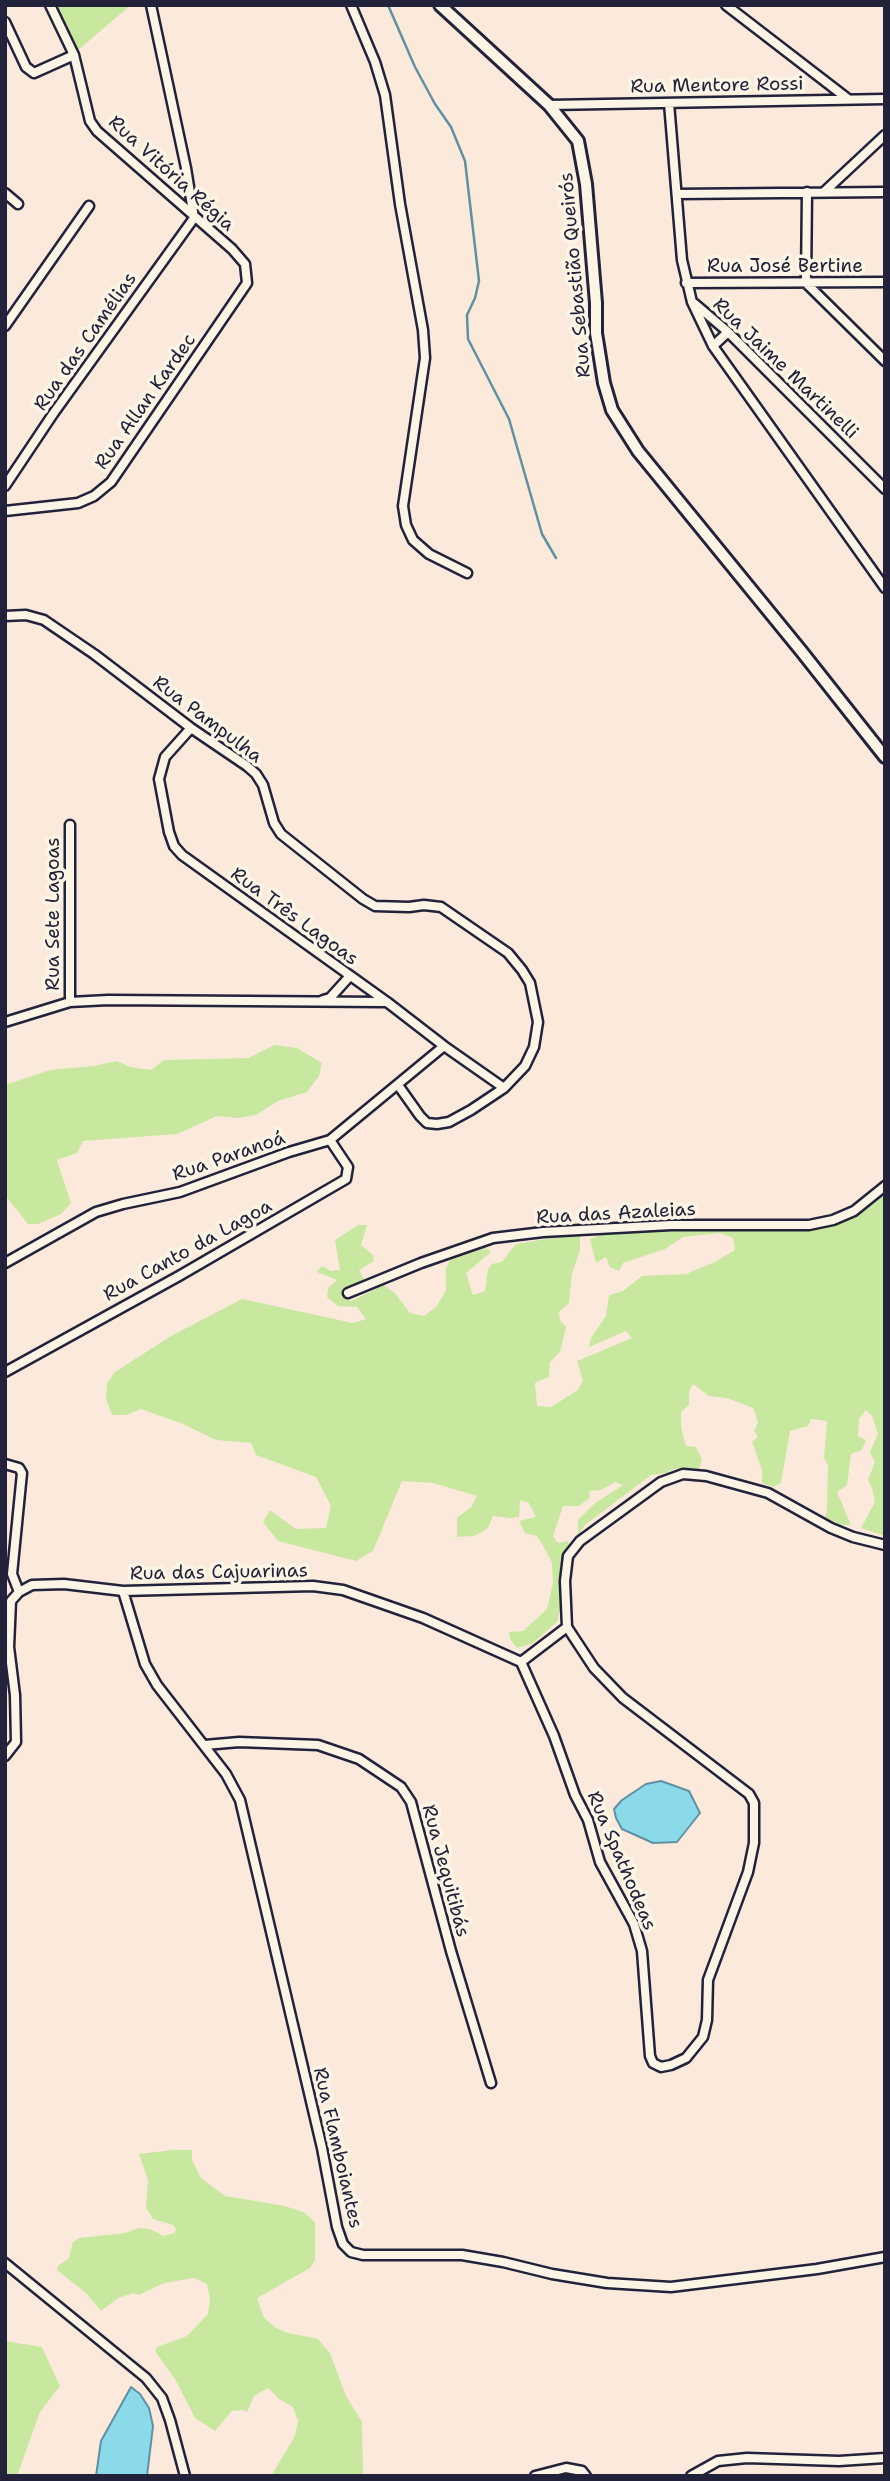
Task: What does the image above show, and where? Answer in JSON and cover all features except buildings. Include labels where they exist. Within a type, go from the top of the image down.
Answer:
[{"type":"street","name":"Rua Vitória Régia","points":[[50,5],[74,55],[90,121],[97,131],[245,264],[247,283]]},
{"type":"street","points":[[151,5],[194,218]]},
{"type":"street","points":[[351,5],[385,95],[400,204],[423,330],[425,358],[403,506],[406,525],[412,540],[429,554],[467,573]]},
{"type":"street","name":"Rua Sebastião Queirós","points":[[440,5],[549,105],[578,141],[584,163],[596,303],[596,333],[604,383],[612,410],[638,451],[885,757]]},
{"type":"street","points":[[726,5],[848,99]]},
{"type":"street","points":[[5,22],[26,68],[34,73],[74,55]]},
{"type":"street","name":"Rua Mentore Rossi","points":[[549,105],[885,99]]},
{"type":"street","points":[[669,103],[682,260],[692,302],[713,346],[885,588]]},
{"type":"street","points":[[824,192],[885,135]]},
{"type":"street","points":[[807,192],[806,283],[885,361]]},
{"type":"street","points":[[677,194],[885,192]]},
{"type":"street","points":[[5,193],[18,204]]},
{"type":"street","points":[[5,326],[89,206]]},
{"type":"street","name":"Rua das Camélias","points":[[5,486],[53,414],[194,218]]},
{"type":"street","name":"Rua José Bertine","points":[[686,283],[885,282]]},
{"type":"street","name":"Rua Allan Kardec","points":[[5,511],[78,503],[94,496],[111,482],[247,283]]},
{"type":"street","name":"Rua Jaime Martinelli","points":[[692,302],[728,332],[885,489]]},
{"type":"street","points":[[713,346],[728,332]]},
{"type":"street","name":"Rua Pampulha","points":[[5,616],[26,615],[44,620],[256,774],[263,785],[274,823],[281,834],[363,899],[374,906],[441,906],[508,953],[530,983],[538,1022],[534,1047],[525,1066],[504,1088],[471,1111],[449,1122],[437,1124],[427,1123],[398,1085]]},
{"type":"street","name":"Rua Três Lagoas","points":[[191,729],[165,757],[159,779],[174,845],[193,863],[504,1088]]},
{"type":"street","name":"Rua Sete Lagoas","points":[[70,825],[71,1002]]},
{"type":"street","points":[[317,1002],[330,998],[349,976]]},
{"type":"street","points":[[5,1022],[71,1002],[108,1000],[387,1002]]},
{"type":"street","name":"Rua Paranoá","points":[[5,1263],[96,1212],[180,1192],[330,1140],[444,1046]]},
{"type":"street","name":"Rua Canto da Lagoa","points":[[5,1372],[179,1276],[346,1179],[348,1167],[330,1140]]},
{"type":"street","name":"Rua das Azaleias","points":[[348,1293],[421,1263],[493,1238],[543,1232],[671,1225],[809,1225],[833,1220],[853,1211],[885,1186]]},
{"type":"street","points":[[5,1464],[19,1468],[22,1473],[12,1574],[19,1592],[12,1601],[9,1647],[15,1695],[16,1742],[5,1756]]},
{"type":"street","points":[[521,1662],[567,1627],[565,1581],[568,1556],[580,1541],[661,1482],[683,1474],[706,1476],[768,1493],[831,1528],[885,1545]]},
{"type":"street","name":"Rua das Cajuarinas","points":[[19,1592],[32,1585],[64,1584],[123,1591],[313,1586],[343,1590],[423,1618],[521,1662]]},
{"type":"street","name":"Rua Flamboiantes","points":[[123,1591],[145,1664],[157,1685],[226,1773],[240,1800],[322,2148],[337,2227],[343,2244],[351,2252],[363,2255],[462,2255],[593,2281],[671,2287],[817,2269],[885,2257]]},
{"type":"street","name":"Rua Spathodeas","points":[[521,1662],[554,1736],[575,1796],[588,1820],[600,1862],[634,1924],[642,1951],[650,2056],[653,2063],[661,2067],[671,2066],[686,2058],[703,2037],[707,2020],[708,1980],[747,1872],[754,1843],[754,1803],[749,1794],[623,1698],[594,1668],[567,1627]]},
{"type":"street","name":"Rua Jequitibás","points":[[205,1745],[239,1742],[318,1745],[359,1759],[401,1787],[411,1802],[491,2083]]},
{"type":"street","points":[[5,2263],[146,2378],[162,2398],[185,2476]]},
{"type":"street","points":[[691,2476],[718,2462],[747,2458],[839,2461],[885,2458]]},
{"type":"street","points":[[535,2476],[566,2468],[582,2471],[586,2476]]},
{"type":"green space","points":[[49,5],[131,5],[71,56]]},
{"type":"green space","points":[[274,1045],[297,1048],[322,1063],[319,1076],[307,1092],[278,1101],[256,1115],[239,1118],[217,1116],[177,1134],[83,1141],[77,1153],[57,1160],[71,1203],[61,1214],[38,1224],[28,1224],[7,1198],[5,1085],[50,1070],[117,1061],[130,1067],[151,1070],[164,1060],[249,1058]]},
{"type":"green space","points":[[885,1193],[885,1536],[861,1528],[875,1502],[868,1480],[875,1462],[870,1452],[878,1434],[872,1416],[866,1410],[859,1419],[858,1436],[866,1440],[862,1450],[851,1454],[847,1485],[837,1492],[851,1525],[840,1525],[825,1517],[828,1465],[824,1458],[827,1421],[811,1419],[808,1426],[790,1431],[781,1483],[773,1487],[762,1483],[762,1470],[752,1442],[758,1437],[754,1431],[758,1422],[753,1408],[727,1398],[709,1396],[693,1384],[689,1391],[689,1405],[681,1412],[681,1427],[686,1446],[696,1447],[702,1459],[699,1469],[673,1469],[651,1475],[585,1525],[578,1535],[578,1520],[594,1504],[623,1485],[615,1482],[601,1490],[589,1491],[590,1498],[579,1506],[563,1506],[553,1536],[558,1543],[567,1541],[569,1544],[563,1553],[557,1622],[533,1643],[517,1648],[510,1639],[509,1632],[523,1631],[547,1609],[553,1583],[552,1563],[546,1551],[537,1536],[525,1533],[519,1521],[536,1517],[529,1503],[520,1500],[519,1517],[493,1516],[488,1528],[474,1536],[457,1537],[457,1518],[472,1506],[477,1496],[433,1483],[402,1481],[373,1551],[356,1561],[278,1541],[263,1522],[270,1510],[296,1529],[326,1528],[331,1506],[316,1477],[256,1455],[251,1443],[216,1440],[183,1424],[141,1409],[126,1415],[112,1415],[106,1399],[107,1383],[115,1372],[171,1336],[242,1299],[353,1323],[366,1319],[357,1307],[338,1306],[327,1297],[328,1288],[337,1280],[317,1272],[322,1266],[331,1271],[340,1270],[335,1240],[358,1225],[367,1225],[361,1245],[373,1255],[374,1261],[359,1270],[365,1281],[349,1288],[344,1298],[351,1301],[384,1285],[395,1293],[410,1313],[424,1316],[437,1306],[446,1290],[446,1269],[450,1260],[486,1248],[491,1252],[466,1273],[473,1295],[485,1291],[488,1269],[492,1264],[502,1262],[516,1244],[580,1236],[580,1250],[572,1273],[569,1303],[559,1312],[560,1320],[566,1327],[560,1352],[550,1362],[549,1377],[535,1383],[537,1406],[551,1407],[578,1390],[583,1380],[577,1361],[632,1338],[626,1331],[589,1347],[591,1338],[606,1316],[609,1295],[623,1291],[642,1276],[686,1274],[735,1250],[733,1238],[720,1233],[683,1237],[665,1249],[623,1263],[619,1271],[610,1267],[606,1257],[596,1263],[590,1239],[603,1234],[721,1228],[823,1228],[855,1215],[873,1199]]},
{"type":"green space","points":[[192,2150],[192,2160],[201,2178],[225,2196],[285,2206],[303,2212],[315,2222],[315,2260],[310,2268],[257,2298],[264,2318],[276,2328],[318,2339],[330,2353],[346,2396],[362,2422],[363,2476],[271,2476],[295,2436],[298,2421],[293,2407],[279,2399],[268,2388],[254,2396],[247,2412],[232,2411],[215,2431],[195,2418],[175,2379],[155,2351],[157,2347],[187,2336],[208,2314],[210,2299],[207,2284],[194,2278],[164,2283],[139,2295],[133,2293],[118,2298],[101,2311],[86,2293],[57,2270],[59,2265],[69,2258],[73,2242],[79,2238],[125,2233],[139,2228],[150,2229],[164,2236],[175,2233],[173,2225],[153,2219],[146,2208],[148,2180],[139,2154]]},
{"type":"green space","points":[[5,2341],[42,2347],[60,2386],[40,2412],[17,2476],[5,2476]]},
{"type":"water","points":[[661,1781],[689,1791],[700,1813],[677,1842],[653,1843],[622,1829],[616,1818],[614,1809],[622,1800],[646,1784]]},
{"type":"water","points":[[131,2387],[140,2394],[149,2408],[153,2426],[147,2476],[96,2476],[101,2441]]},
{"type":"waterway","points":[[388,5],[415,67],[451,127],[465,161],[479,281],[467,315],[468,339],[509,419],[542,534],[556,558]]}]
